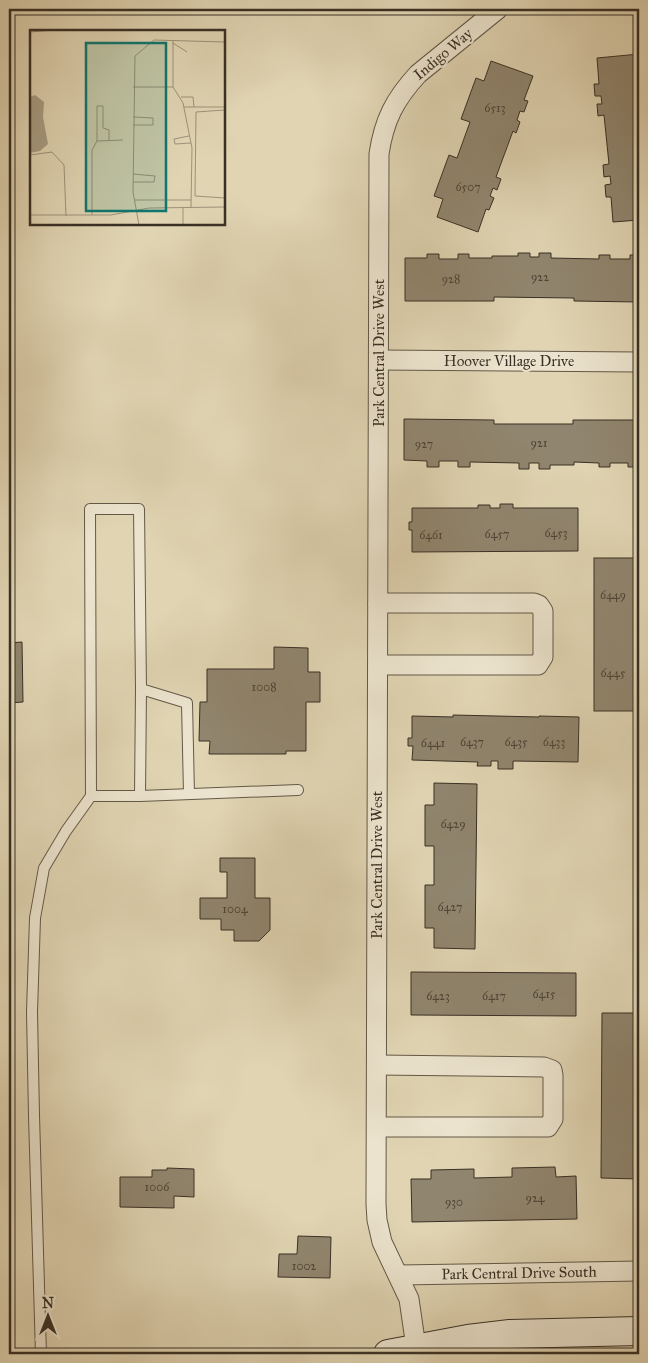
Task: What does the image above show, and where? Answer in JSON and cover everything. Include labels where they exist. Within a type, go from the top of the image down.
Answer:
[{"type":"street","name":"Indigo Way","points":[[394,105],[418,74],[498,9]]},
{"type":"street","name":"Park Central Drive West","points":[[394,105],[386,124],[379,154],[377,1220],[388,1256],[406,1289],[412,1308],[417,1351]]},
{"type":"street","name":"Hoover Village Drive","points":[[379,360],[639,362]]},
{"type":"street","points":[[378,603],[534,603],[539,605],[543,611],[543,657],[538,664],[378,664]]},
{"type":"street","points":[[377,1065],[544,1067],[552,1070],[553,1075],[553,1122],[548,1126],[377,1126]]},
{"type":"street","name":"Park Central Drive South","points":[[399,1275],[639,1271]]},
{"type":"street","points":[[388,1354],[417,1351],[468,1339],[510,1334],[639,1331]]},
{"type":"lane","points":[[41,1354],[32,1012],[35,918],[44,868],[66,831],[91,796],[90,509],[139,509],[140,796]]},
{"type":"lane","points":[[140,689],[187,703],[189,794]]},
{"type":"lane","points":[[91,796],[298,790]]},
{"type":"building","points":[[639,54],[639,220],[613,222],[611,197],[606,197],[605,185],[611,184],[610,176],[604,177],[603,165],[609,164],[604,115],[598,116],[597,104],[602,104],[601,96],[595,96],[594,84],[599,84],[597,58]]},
{"type":"building","points":[[491,61],[533,76],[524,100],[528,101],[524,112],[520,111],[517,120],[520,122],[516,133],[513,131],[496,177],[501,179],[497,190],[493,188],[490,196],[494,198],[489,210],[486,209],[478,232],[437,217],[443,199],[434,196],[449,155],[457,158],[470,122],[461,119],[476,78],[484,81]]},
{"type":"building","points":[[518,253],[530,253],[530,257],[539,257],[539,253],[551,253],[551,258],[599,259],[599,255],[610,255],[610,259],[630,259],[630,255],[639,255],[639,302],[574,301],[574,298],[494,297],[494,301],[405,301],[405,258],[427,258],[427,254],[439,254],[439,259],[458,259],[458,254],[469,254],[469,258],[492,258],[492,256],[518,256]]},
{"type":"building","points":[[404,419],[494,420],[494,424],[573,424],[573,420],[639,420],[639,467],[628,467],[628,463],[610,463],[610,467],[599,467],[599,463],[574,462],[574,465],[550,465],[550,469],[539,469],[539,463],[529,463],[529,469],[519,469],[519,463],[470,462],[470,467],[458,467],[458,461],[439,461],[439,467],[427,467],[427,461],[404,460]]},
{"type":"building","points":[[500,504],[513,504],[513,508],[578,508],[578,551],[412,552],[412,530],[409,530],[409,522],[412,522],[412,508],[478,508],[478,505],[490,505],[490,508],[500,508]]},
{"type":"building","points":[[594,558],[637,558],[637,711],[594,711]]},
{"type":"building","points":[[22,642],[23,702],[9,703],[9,643]]},
{"type":"building","points":[[274,647],[308,648],[308,672],[320,672],[320,702],[306,702],[306,751],[286,751],[286,754],[209,754],[210,741],[199,741],[200,702],[207,702],[207,669],[274,669]]},
{"type":"building","points":[[453,715],[579,717],[578,762],[513,761],[513,769],[498,769],[498,761],[491,761],[491,766],[477,766],[478,762],[412,760],[413,746],[408,746],[408,738],[412,738],[412,716],[453,717]]},
{"type":"building","points":[[434,783],[477,784],[475,949],[434,948],[434,928],[425,928],[425,885],[434,885],[434,846],[425,846],[425,805],[434,805]]},
{"type":"building","points":[[220,858],[255,858],[255,898],[270,898],[270,930],[259,941],[234,941],[234,930],[221,930],[221,919],[200,919],[200,898],[227,898],[227,872],[220,872]]},
{"type":"building","points":[[411,972],[576,973],[576,1016],[411,1015]]},
{"type":"building","points":[[602,1013],[639,1013],[639,1179],[601,1178]]},
{"type":"building","points":[[555,1167],[556,1177],[576,1176],[577,1219],[412,1222],[411,1179],[431,1179],[431,1170],[474,1169],[474,1178],[512,1177],[512,1168]]},
{"type":"building","points":[[167,1168],[194,1169],[194,1197],[174,1196],[174,1208],[120,1207],[120,1177],[152,1177],[152,1170],[167,1170]]},
{"type":"building","points":[[298,1236],[331,1237],[330,1278],[278,1277],[279,1254],[297,1254]]}]
